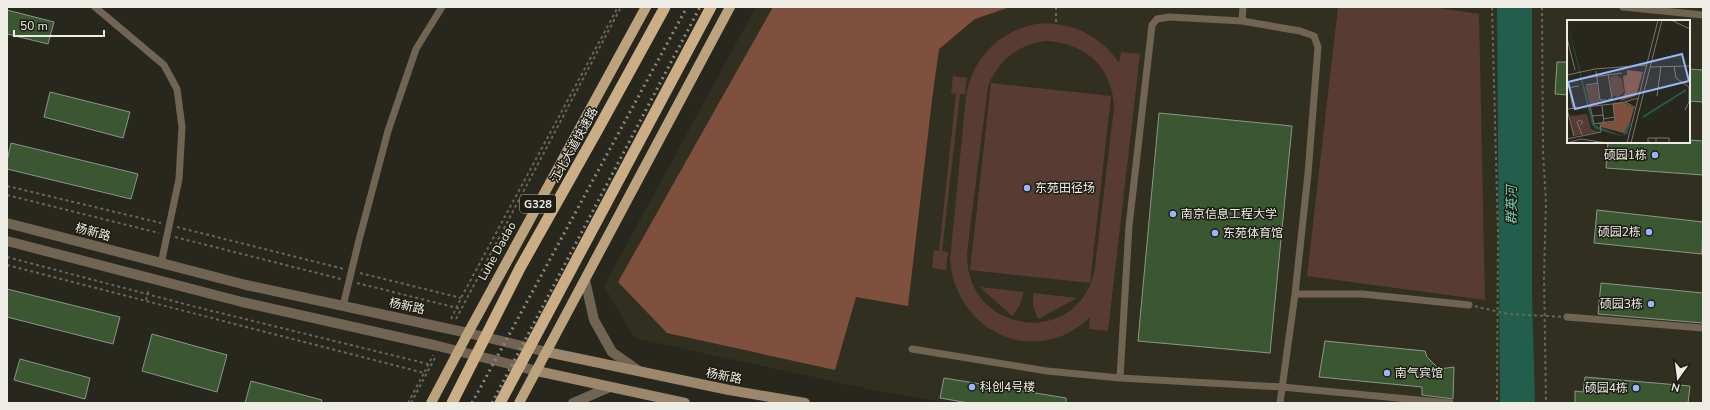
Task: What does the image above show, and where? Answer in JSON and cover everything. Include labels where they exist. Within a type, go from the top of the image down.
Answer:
[{"type":"highway","name":"江北大道快速路","points":[[452,403],[520,268],[598,131],[665,7]]},
{"type":"highway","points":[[500,403],[711,7]]},
{"type":"main road","name":"Luhe Dadao","points":[[431,403],[646,7]]},
{"type":"main road","points":[[519,403],[730,7]]},
{"type":"main road","name":"杨新路","points":[[547,352],[729,390],[805,403]]},
{"type":"main road","points":[[537,371],[684,403]]},
{"type":"street","name":"杨新路","points":[[7,223],[246,285],[468,333],[547,352]]},
{"type":"street","points":[[7,241],[242,302],[459,351],[537,371]]},
{"type":"street","points":[[585,280],[594,320],[612,352],[641,372]]},
{"type":"street","points":[[573,403],[610,387]]},
{"type":"lane","points":[[95,7],[164,65],[177,89],[182,127],[179,179],[161,264]]},
{"type":"lane","points":[[343,306],[388,131],[416,49],[442,7]]},
{"type":"lane","points":[[1242,21],[1243,7]]},
{"type":"lane","points":[[1623,7],[1703,15]]},
{"type":"lane","points":[[1120,378],[1129,226],[1152,25],[1157,19],[1169,17],[1242,21],[1300,31],[1314,36],[1318,47],[1308,174],[1295,294],[1280,403]]},
{"type":"lane","points":[[1295,294],[1362,294],[1469,305]]},
{"type":"lane","points":[[1566,317],[1703,328]]},
{"type":"lane","points":[[912,349],[1047,371],[1120,378],[1282,387],[1450,403]]},
{"type":"path","points":[[449,329],[461,298],[618,7]]},
{"type":"path","points":[[449,329],[621,7]]},
{"type":"path","points":[[1056,7],[1056,22]]},
{"type":"path","points":[[1492,7],[1499,298],[1497,329],[1497,403]]},
{"type":"path","points":[[1542,7],[1543,151],[1546,203],[1544,276],[1546,403]]},
{"type":"path","points":[[7,186],[461,298]]},
{"type":"path","points":[[7,195],[461,309]]},
{"type":"path","points":[[7,257],[192,306],[430,365]]},
{"type":"path","points":[[7,265],[424,373]]},
{"type":"path","points":[[1469,305],[1508,314],[1566,317]]},
{"type":"path","points":[[411,403],[440,347]]},
{"type":"path","points":[[408,403],[430,365]]},
{"type":"shaded area","name":"南京信息工程大学","points":[[756,7],[1703,7],[1703,403],[951,403],[877,391],[635,338],[604,286]]},
{"type":"shaded area","points":[[773,7],[1010,7],[975,19],[939,49],[908,306],[856,297],[835,370],[667,333],[618,282]]},
{"type":"shaded area","points":[[1338,7],[1432,7],[1479,14],[1485,300],[1307,276]]},
{"type":"shaded area","points":[[1036,24],[1049,24],[1072,28],[1083,32],[1103,45],[1119,63],[1121,52],[1140,54],[1108,331],[1089,329],[1090,317],[1069,332],[1047,340],[1024,341],[1002,335],[983,324],[967,307],[956,286],[950,260],[966,97],[969,83],[981,59],[989,49],[1010,33]],"holes":[[[1047,41],[1074,47],[1095,60],[1109,81],[1112,94],[1114,108],[1095,267],[1086,293],[1069,311],[1048,321],[1025,322],[1003,316],[984,302],[971,281],[967,253],[988,86],[998,68],[1011,54],[1019,49]]]},
{"type":"shaded area","points":[[953,76],[967,78],[965,94],[960,94],[942,251],[948,252],[946,270],[932,268],[934,250],[939,251],[956,94],[951,93]]},
{"type":"shaded area","points":[[991,83],[1111,96],[1090,283],[970,270]]},
{"type":"shaded area","points":[[980,287],[1024,292],[1020,305],[1012,316]]},
{"type":"shaded area","points":[[1033,293],[1077,298],[1038,319],[1033,306]]},
{"type":"water","name":"群英河","points":[[1497,7],[1532,7],[1532,294],[1535,403],[1500,403]]},
{"type":"building","points":[[7,10],[54,22],[48,44],[7,34]]},
{"type":"building","points":[[1557,62],[1567,62],[1567,95],[1555,94]]},
{"type":"building","points":[[1690,69],[1703,70],[1703,102],[1690,101]]},
{"type":"building","points":[[50,92],[130,112],[123,138],[44,117]]},
{"type":"building","name":"东苑体育馆","points":[[1159,113],[1292,126],[1270,353],[1138,341]]},
{"type":"building","name":"硕园1栋","points":[[1690,140],[1703,141],[1703,175],[1606,168],[1608,143],[1690,143]]},
{"type":"building","points":[[11,143],[138,174],[131,199],[7,169],[7,161]]},
{"type":"building","name":"硕园2栋","points":[[1597,210],[1703,222],[1702,254],[1594,243]]},
{"type":"building","name":"硕园3栋","points":[[1601,283],[1703,293],[1703,323],[1598,314]]},
{"type":"building","points":[[7,289],[120,317],[113,344],[7,317]]},
{"type":"building","points":[[152,334],[227,355],[217,392],[142,371]]},
{"type":"building","name":"南气宾馆","points":[[1325,341],[1425,351],[1427,357],[1439,369],[1454,367],[1453,399],[1422,395],[1422,387],[1319,377]]},
{"type":"building","points":[[20,359],[90,378],[85,399],[14,380]]},
{"type":"building","name":"硕园4栋","points":[[1585,377],[1690,386],[1688,403],[1575,403],[1575,391],[1583,392]]},
{"type":"building","name":"科创4号楼","points":[[944,378],[1066,398],[1066,403],[969,403],[940,398]]},
{"type":"building","points":[[251,381],[322,400],[321,403],[245,403]]},
{"type":"railway","points":[[472,403],[687,7]]},
{"type":"railway","points":[[492,403],[700,7]]},
{"type":"place","name":"硕园1栋","points":[[1655,155]]},
{"type":"place","name":"东苑田径场","points":[[1027,188]]},
{"type":"place","name":"南京信息工程大学","points":[[1173,214]]},
{"type":"place","name":"硕园2栋","points":[[1649,232]]},
{"type":"place","name":"东苑体育馆","points":[[1215,233]]},
{"type":"place","name":"硕园3栋","points":[[1651,304]]},
{"type":"place","name":"南气宾馆","points":[[1387,373]]},
{"type":"place","name":"科创4号楼","points":[[972,387]]},
{"type":"place","name":"硕园4栋","points":[[1636,388]]}]
